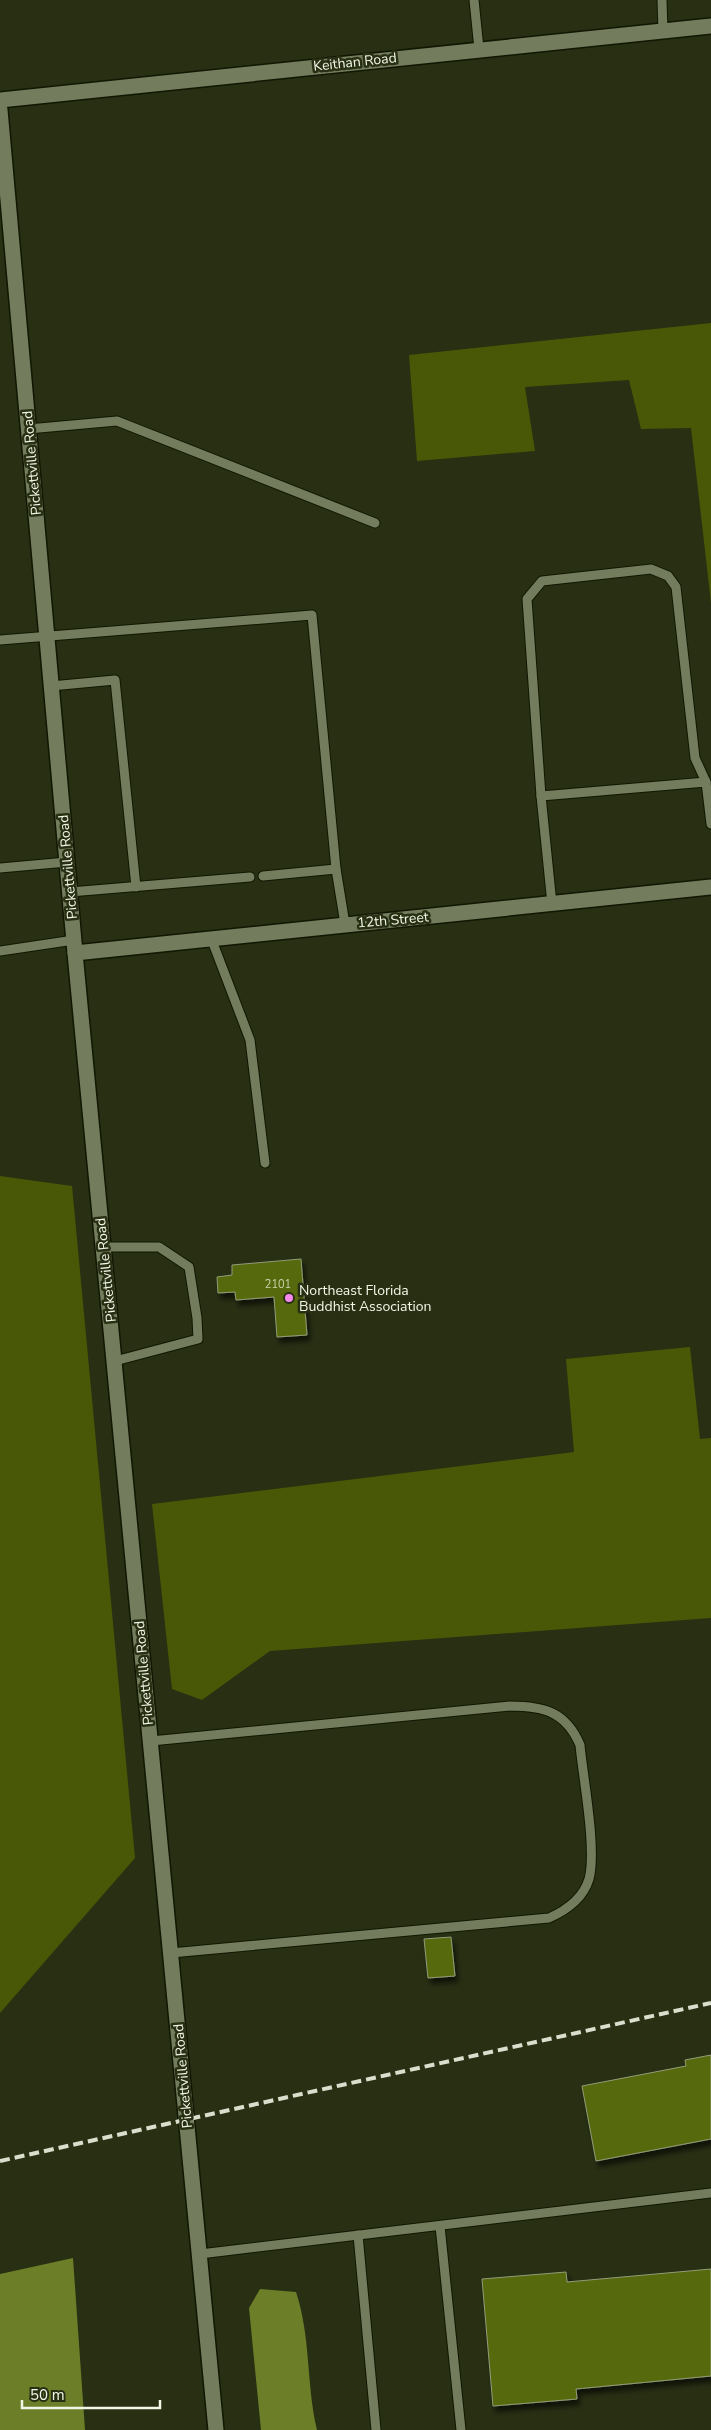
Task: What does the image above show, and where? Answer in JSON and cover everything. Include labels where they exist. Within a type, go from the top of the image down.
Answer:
[{"type":"street","name":"Keithan Road","points":[[0,100],[711,26]]},
{"type":"street","name":"Pickettville Road","points":[[0,110],[67,862],[216,2430]]},
{"type":"street","name":"12th Street","points":[[75,946],[210,938],[711,887]]},
{"type":"lane","points":[[474,0],[479,49]]},
{"type":"lane","points":[[662,0],[663,31]]},
{"type":"lane","points":[[28,429],[117,422],[375,523]]},
{"type":"lane","points":[[552,904],[541,796],[527,598],[542,581],[651,569],[668,576],[676,587],[695,758],[706,782],[711,824]]},
{"type":"lane","points":[[0,640],[47,638],[312,615],[336,869],[345,924]]},
{"type":"lane","points":[[52,686],[115,680],[136,887]]},
{"type":"lane","points":[[541,796],[706,782]]},
{"type":"lane","points":[[0,868],[67,862]]},
{"type":"lane","points":[[263,876],[336,869]]},
{"type":"lane","points":[[70,892],[250,877]]},
{"type":"lane","points":[[210,938],[250,1040],[265,1163]]},
{"type":"lane","points":[[0,951],[75,946]]},
{"type":"lane","points":[[104,1247],[159,1247],[189,1267],[197,1318],[198,1339],[114,1361]]},
{"type":"lane","points":[[151,1741],[510,1706],[529,1706],[544,1709],[562,1718],[574,1730],[580,1745],[591,1854],[588,1880],[580,1897],[567,1910],[549,1918],[171,1953]]},
{"type":"lane","points":[[200,2254],[711,2193]]},
{"type":"lane","points":[[440,2226],[461,2430]]},
{"type":"lane","points":[[358,2235],[376,2430]]},
{"type":"shaded area","points":[[711,323],[711,603],[691,428],[641,429],[629,380],[525,387],[535,451],[417,461],[409,355]]},
{"type":"shaded area","points":[[0,1176],[72,1186],[135,1858],[0,2013]]},
{"type":"shaded area","points":[[690,1347],[700,1439],[711,1438],[711,1618],[270,1651],[202,1700],[172,1689],[152,1504],[574,1452],[566,1359]]},
{"type":"shaded area","points":[[73,2258],[85,2430],[0,2430],[0,2274]]},
{"type":"shaded area","points":[[260,2289],[296,2292],[304,2326],[311,2395],[317,2430],[261,2430],[249,2308]]},
{"type":"building","name":"Northeast Florida Buddhist Association","points":[[301,1259],[307,1335],[277,1337],[274,1297],[236,1300],[235,1292],[218,1293],[217,1277],[232,1275],[232,1265]]},
{"type":"building","points":[[451,1937],[455,1976],[428,1978],[424,1939]]},
{"type":"building","points":[[711,2055],[711,2139],[596,2161],[582,2086],[686,2066],[685,2060]]},
{"type":"building","points":[[711,2269],[711,2376],[576,2389],[577,2399],[493,2406],[482,2279],[566,2272],[567,2282]]},
{"type":"railway","points":[[0,2161],[711,2003]]},
{"type":"place","name":"Northeast Florida Buddhist Association","points":[[289,1298]]}]
